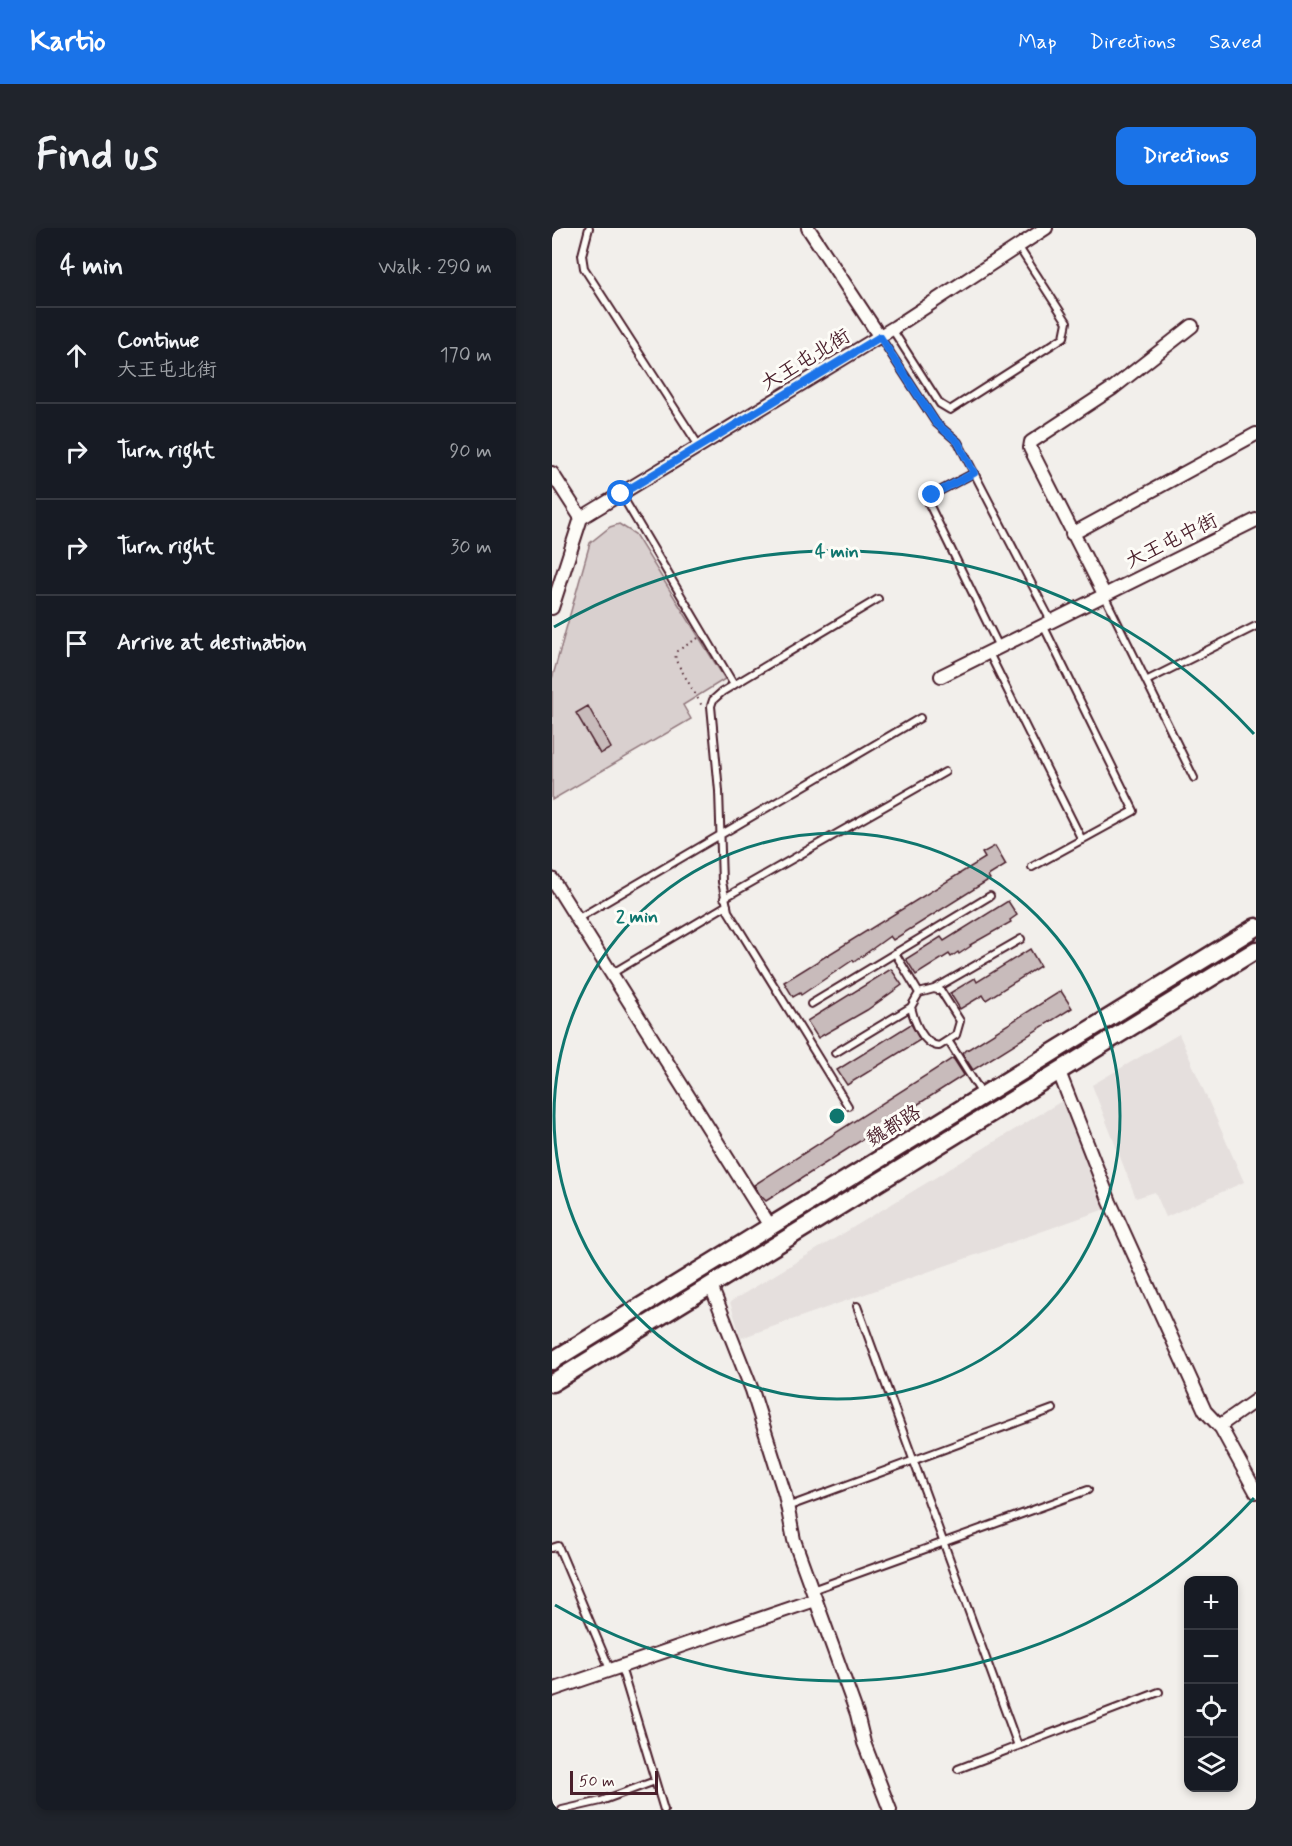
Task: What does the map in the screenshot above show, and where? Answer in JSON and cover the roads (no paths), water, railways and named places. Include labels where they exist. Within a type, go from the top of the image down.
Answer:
[{"type":"main road","name":"魏都路","points":[[552,1361],[1256,927]]},
{"type":"main road","points":[[552,1383],[1256,950]]},
{"type":"street","points":[[808,228],[880,337]]},
{"type":"street","name":"大王屯北街","points":[[581,518],[880,337],[1046,228]]},
{"type":"street","points":[[1104,594],[1030,448],[1031,442],[1113,388],[1192,326]]},
{"type":"street","points":[[1072,534],[1256,434]]},
{"type":"street","points":[[552,473],[581,518],[552,608]]},
{"type":"street","name":"大王屯中街","points":[[941,676],[1256,520]]},
{"type":"street","points":[[552,879],[610,975],[770,1226]]},
{"type":"street","points":[[1059,1072],[1119,1223],[1205,1411],[1219,1426],[1256,1492]]},
{"type":"street","points":[[711,1286],[752,1390],[787,1507],[794,1540],[857,1713],[864,1743],[890,1810]]},
{"type":"street","points":[[1219,1426],[1256,1402]]},
{"type":"street","points":[[552,1690],[615,1667],[699,1642],[814,1595]]},
{"type":"lane","points":[[589,228],[582,255],[584,268],[699,446]]},
{"type":"lane","points":[[892,329],[940,404],[950,410],[1055,343],[1064,337],[1067,322],[1018,246]]},
{"type":"lane","points":[[880,337],[936,423],[958,442],[1047,623],[1134,811],[1032,867]]},
{"type":"lane","points":[[974,473],[932,495],[929,504],[1082,840]]},
{"type":"lane","points":[[621,494],[734,685]]},
{"type":"lane","points":[[1104,594],[1194,778]]},
{"type":"lane","points":[[848,1106],[725,902],[711,706],[713,700],[734,685],[878,599]]},
{"type":"lane","points":[[1148,680],[1256,626]]},
{"type":"lane","points":[[577,920],[920,718]]},
{"type":"lane","points":[[610,975],[725,902],[945,772]]},
{"type":"lane","points":[[811,1004],[990,896]]},
{"type":"lane","points":[[835,1053],[910,1007],[919,993],[934,989],[1021,939]]},
{"type":"lane","points":[[895,953],[919,993]]},
{"type":"lane","points":[[910,1007],[913,1018],[927,1041],[939,1046],[949,1042],[956,1035],[960,1021],[941,991],[934,989]]},
{"type":"lane","points":[[949,1042],[982,1095]]},
{"type":"lane","points":[[857,1306],[1018,1746]]},
{"type":"lane","points":[[787,1507],[1053,1409]]},
{"type":"lane","points":[[814,1595],[943,1542],[1088,1490]]},
{"type":"lane","points":[[552,1548],[558,1546],[615,1667],[664,1810]]},
{"type":"lane","points":[[958,1769],[1159,1692]]},
{"type":"lane","points":[[562,1810],[601,1801],[655,1780]]}]
